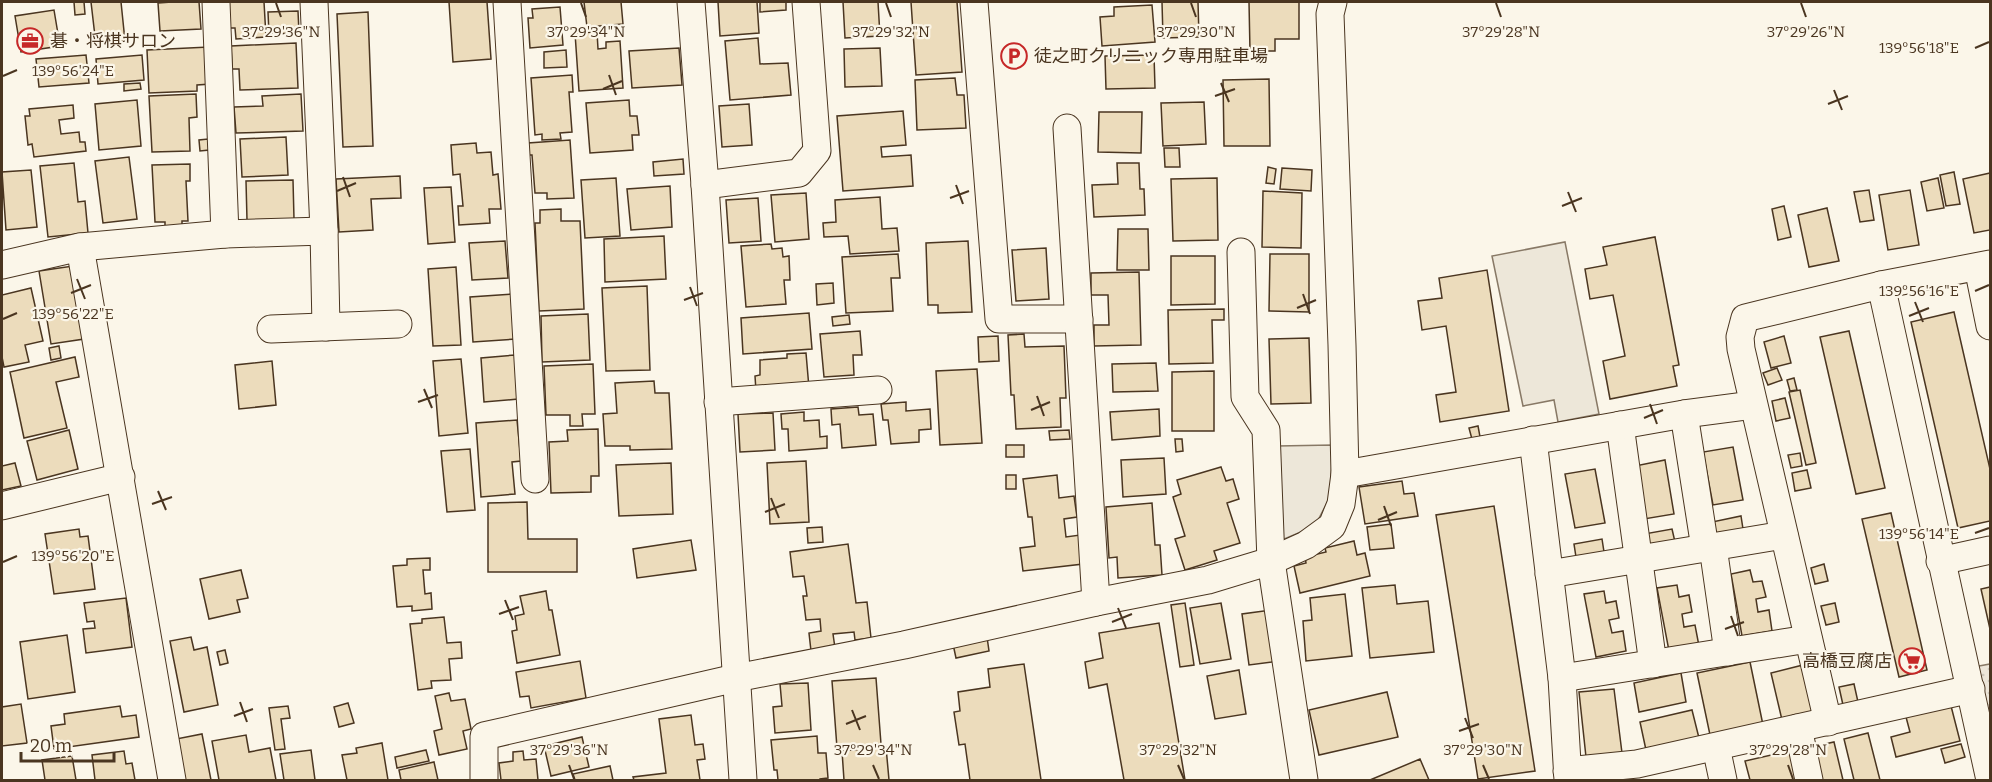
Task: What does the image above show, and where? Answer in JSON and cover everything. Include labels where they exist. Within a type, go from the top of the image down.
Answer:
[{"type":"street","points":[[216,2],[225,234]]},
{"type":"street","points":[[314,2],[326,327]]},
{"type":"street","points":[[507,2],[535,479]]},
{"type":"street","points":[[691,2],[705,184],[743,780]]},
{"type":"street","points":[[705,184],[799,173],[818,151],[806,2]]},
{"type":"street","points":[[974,2],[999,319],[1079,319]]},
{"type":"street","points":[[484,780],[484,736],[736,678],[904,645],[1096,602],[1208,580],[1271,561],[1306,545],[1332,526],[1341,504],[1345,474],[1330,14],[1333,2]]},
{"type":"street","points":[[1067,128],[1096,602]]},
{"type":"street","points":[[2,265],[80,247],[225,234],[324,231]]},
{"type":"street","points":[[80,247],[172,780]]},
{"type":"street","points":[[1241,252],[1245,397],[1266,430],[1271,561],[1304,780]]},
{"type":"street","points":[[1828,722],[1753,405],[1740,337],[1745,318],[1881,285],[1984,265],[1990,326]]},
{"type":"street","points":[[1881,285],[1990,780]]},
{"type":"street","points":[[272,330],[398,324]]},
{"type":"street","points":[[718,402],[878,390]]},
{"type":"street","points":[[1345,474],[1684,414],[1753,405]]},
{"type":"street","points":[[1684,414],[1728,652]]},
{"type":"street","points":[[1620,425],[1653,664]]},
{"type":"street","points":[[1533,440],[1562,678],[1567,776],[1639,772],[1716,747],[1971,689]]},
{"type":"street","points":[[2,506],[121,477]]},
{"type":"street","points":[[1550,574],[1784,535]]},
{"type":"street","points":[[1940,561],[1990,550]]},
{"type":"street","points":[[1562,678],[1808,639]]},
{"type":"street","points":[[1798,728],[1809,780]]},
{"type":"street","points":[[1716,747],[1724,780]]},
{"type":"shaded area","points":[[1565,242],[1599,414],[1558,422],[1554,400],[1523,406],[1492,256]]},
{"type":"shaded area","points":[[1333,445],[1330,497],[1315,526],[1282,540],[1277,446]]},
{"type":"shaded area","points":[[1990,664],[1990,773],[1968,668]]},
{"type":"building","points":[[74,2],[84,2],[85,14],[75,15]]},
{"type":"building","points":[[91,2],[121,2],[125,41],[96,45]]},
{"type":"building","points":[[199,2],[201,29],[160,31],[158,3]]},
{"type":"building","points":[[227,2],[264,2],[266,37],[236,39],[235,28],[228,28]]},
{"type":"building","points":[[449,2],[487,2],[491,59],[453,62]]},
{"type":"building","points":[[584,2],[621,2],[623,24],[587,27]]},
{"type":"building","points":[[718,2],[757,2],[759,33],[720,36]]},
{"type":"building","points":[[760,2],[786,2],[786,10],[760,12]]},
{"type":"building","points":[[843,2],[878,2],[880,36],[845,38]]},
{"type":"building","points":[[911,2],[957,2],[962,72],[916,75]]},
{"type":"building","points":[[1162,2],[1198,2],[1199,37],[1163,38]]},
{"type":"building","points":[[1249,2],[1299,2],[1299,39],[1275,39],[1275,51],[1250,51]]},
{"type":"building","points":[[1152,5],[1155,42],[1102,46],[1100,17],[1114,16],[1114,7]]},
{"type":"building","points":[[560,7],[563,45],[530,48],[528,18],[533,18],[532,9]]},
{"type":"building","points":[[54,10],[60,46],[21,52],[15,16]]},
{"type":"building","points":[[298,11],[299,33],[269,34],[268,12]]},
{"type":"building","points":[[368,12],[373,146],[343,147],[337,14]]},
{"type":"building","points":[[597,32],[598,49],[606,48],[606,42],[620,41],[623,88],[579,91],[575,33]]},
{"type":"building","points":[[758,38],[760,64],[788,63],[791,95],[730,100],[725,41]]},
{"type":"building","points":[[296,43],[298,88],[240,90],[239,69],[232,69],[231,46]]},
{"type":"building","points":[[209,47],[211,84],[197,85],[197,91],[149,93],[147,50]]},
{"type":"building","points":[[679,48],[682,85],[632,88],[629,51]]},
{"type":"building","points":[[880,48],[882,86],[845,87],[844,49]]},
{"type":"building","points":[[566,50],[567,67],[544,68],[544,52]]},
{"type":"building","points":[[86,55],[89,83],[39,87],[36,59]]},
{"type":"building","points":[[142,55],[144,80],[98,84],[96,59]]},
{"type":"building","points":[[1154,55],[1155,88],[1106,89],[1105,56]]},
{"type":"building","points":[[572,75],[573,92],[569,92],[572,132],[560,133],[561,139],[542,140],[542,134],[535,135],[531,78]]},
{"type":"building","points":[[955,78],[957,95],[964,95],[966,128],[917,130],[915,80]]},
{"type":"building","points":[[1269,79],[1270,146],[1224,146],[1223,80]]},
{"type":"building","points":[[140,83],[141,89],[124,91],[124,84]]},
{"type":"building","points":[[196,94],[197,117],[189,118],[190,151],[152,152],[149,96]]},
{"type":"building","points":[[301,94],[303,131],[236,133],[234,107],[263,106],[262,96]]},
{"type":"building","points":[[137,100],[141,146],[99,150],[95,104]]},
{"type":"building","points":[[629,100],[630,116],[637,116],[639,135],[632,135],[633,150],[590,153],[586,103]]},
{"type":"building","points":[[1204,102],[1206,144],[1163,146],[1161,103]]},
{"type":"building","points":[[749,104],[752,145],[722,147],[719,106]]},
{"type":"building","points":[[73,105],[74,118],[59,120],[61,134],[79,132],[80,142],[85,142],[86,151],[34,157],[32,144],[28,145],[25,116],[30,116],[29,109]]},
{"type":"building","points":[[903,111],[906,145],[881,147],[882,157],[911,155],[913,186],[843,191],[837,116]]},
{"type":"building","points":[[1099,112],[1142,112],[1141,153],[1098,152]]},
{"type":"building","points":[[286,137],[288,175],[242,177],[240,139]]},
{"type":"building","points":[[208,139],[209,150],[200,151],[199,140]]},
{"type":"building","points":[[570,140],[574,198],[547,199],[547,193],[535,193],[532,155],[528,155],[528,143]]},
{"type":"building","points":[[476,143],[477,153],[491,152],[493,175],[498,174],[501,209],[489,209],[490,223],[459,225],[458,206],[463,206],[460,174],[453,175],[451,145]]},
{"type":"building","points":[[1164,148],[1179,148],[1180,167],[1165,167]]},
{"type":"building","points":[[129,157],[137,219],[103,223],[95,161]]},
{"type":"building","points":[[683,159],[684,174],[654,176],[653,162]]},
{"type":"building","points":[[74,163],[78,202],[85,201],[88,233],[48,237],[40,166]]},
{"type":"building","points":[[1117,163],[1139,163],[1140,189],[1144,189],[1145,215],[1094,217],[1092,185],[1118,184]]},
{"type":"building","points":[[190,164],[190,181],[186,181],[188,221],[182,221],[182,229],[165,230],[165,222],[155,222],[152,165]]},
{"type":"building","points":[[1268,167],[1276,169],[1274,184],[1266,183]]},
{"type":"building","points":[[1282,168],[1312,170],[1311,191],[1280,189]]},
{"type":"building","points":[[31,170],[37,227],[6,230],[2,172]]},
{"type":"building","points":[[1954,172],[1960,204],[1946,206],[1940,175]]},
{"type":"building","points":[[1990,173],[1990,230],[1974,233],[1963,179]]},
{"type":"building","points":[[400,176],[401,198],[371,199],[373,230],[339,232],[336,179]]},
{"type":"building","points":[[616,178],[620,236],[585,238],[581,180]]},
{"type":"building","points":[[1217,178],[1218,240],[1173,241],[1171,179]]},
{"type":"building","points":[[1938,178],[1944,208],[1927,211],[1921,182]]},
{"type":"building","points":[[293,180],[294,219],[247,220],[246,181]]},
{"type":"building","points":[[670,186],[672,227],[631,230],[627,189]]},
{"type":"building","points":[[451,187],[455,242],[428,244],[424,188]]},
{"type":"building","points":[[1869,190],[1874,220],[1860,222],[1854,192]]},
{"type":"building","points":[[1910,190],[1919,245],[1888,250],[1879,195]]},
{"type":"building","points":[[1263,191],[1302,193],[1301,248],[1262,247]]},
{"type":"building","points":[[806,193],[809,239],[775,242],[771,195]]},
{"type":"building","points":[[880,197],[882,229],[897,228],[899,251],[850,254],[848,236],[824,237],[823,223],[836,222],[835,200]]},
{"type":"building","points":[[758,198],[761,241],[729,243],[726,200]]},
{"type":"building","points":[[1784,206],[1791,237],[1778,240],[1772,209]]},
{"type":"building","points":[[1827,208],[1839,261],[1809,267],[1798,215]]},
{"type":"building","points":[[561,209],[561,221],[580,221],[584,309],[539,311],[535,223],[540,223],[540,210]]},
{"type":"building","points":[[1118,229],[1148,229],[1149,270],[1117,270]]},
{"type":"building","points":[[664,236],[666,279],[605,282],[604,239]]},
{"type":"building","points":[[1655,237],[1679,365],[1673,366],[1677,386],[1610,399],[1603,361],[1625,356],[1613,295],[1590,299],[1585,269],[1607,265],[1603,247]]},
{"type":"building","points":[[505,241],[508,278],[472,280],[469,243]]},
{"type":"building","points":[[968,241],[972,312],[938,313],[938,305],[928,305],[926,243]]},
{"type":"building","points":[[771,244],[772,249],[782,248],[783,257],[789,256],[790,280],[784,280],[786,304],[746,307],[741,246]]},
{"type":"building","points":[[1046,248],[1049,299],[1016,301],[1012,250]]},
{"type":"building","points":[[898,254],[900,278],[891,278],[893,311],[846,313],[842,257]]},
{"type":"building","points":[[1270,254],[1309,254],[1309,312],[1269,311]]},
{"type":"building","points":[[1171,256],[1215,256],[1215,304],[1171,305]]},
{"type":"building","points":[[73,266],[84,339],[51,344],[39,271]]},
{"type":"building","points":[[456,267],[461,345],[433,346],[428,269]]},
{"type":"building","points":[[1487,270],[1509,411],[1440,422],[1436,395],[1456,392],[1446,326],[1422,330],[1418,301],[1442,298],[1439,278]]},
{"type":"building","points":[[1139,272],[1141,345],[1094,346],[1094,325],[1109,325],[1108,295],[1091,295],[1091,273]]},
{"type":"building","points":[[833,283],[834,303],[817,305],[816,284]]},
{"type":"building","points":[[647,286],[650,370],[606,371],[602,288]]},
{"type":"building","points":[[31,288],[43,341],[25,345],[29,362],[4,367],[2,295]]},
{"type":"building","points":[[513,294],[516,339],[473,342],[470,297]]},
{"type":"building","points":[[1224,309],[1224,320],[1212,320],[1213,363],[1169,364],[1168,310]]},
{"type":"building","points":[[1954,312],[1990,469],[1990,521],[1958,528],[1911,322]]},
{"type":"building","points":[[809,313],[812,349],[743,354],[741,318]]},
{"type":"building","points":[[588,314],[590,360],[542,362],[541,316]]},
{"type":"building","points":[[849,315],[850,324],[833,326],[832,317]]},
{"type":"building","points":[[860,331],[862,355],[853,355],[854,375],[824,377],[820,334]]},
{"type":"building","points":[[1849,331],[1885,488],[1856,494],[1820,337]]},
{"type":"building","points":[[1024,334],[1025,347],[1064,346],[1066,398],[1060,398],[1061,427],[1016,429],[1014,395],[1011,395],[1008,335]]},
{"type":"building","points":[[998,336],[999,361],[979,362],[978,337]]},
{"type":"building","points":[[1784,336],[1791,363],[1771,368],[1764,342]]},
{"type":"building","points":[[1309,338],[1311,403],[1271,404],[1269,339]]},
{"type":"building","points":[[59,346],[61,358],[51,360],[49,348]]},
{"type":"building","points":[[806,353],[809,388],[756,391],[755,376],[760,375],[760,360],[787,358],[787,354]]},
{"type":"building","points":[[515,355],[518,399],[484,402],[481,358]]},
{"type":"building","points":[[75,357],[79,377],[56,382],[67,428],[24,438],[10,372]]},
{"type":"building","points":[[461,359],[468,433],[439,436],[433,361]]},
{"type":"building","points":[[272,361],[276,405],[239,409],[235,365]]},
{"type":"building","points":[[1156,363],[1158,391],[1113,392],[1112,364]]},
{"type":"building","points":[[593,364],[595,414],[582,414],[583,426],[570,426],[570,415],[546,415],[544,366]]},
{"type":"building","points":[[1777,368],[1782,380],[1768,385],[1763,373]]},
{"type":"building","points":[[977,369],[982,443],[940,445],[936,371]]},
{"type":"building","points":[[1214,371],[1214,431],[1172,431],[1172,372]]},
{"type":"building","points":[[1794,378],[1797,390],[1790,391],[1787,380]]},
{"type":"building","points":[[654,381],[655,393],[669,393],[672,449],[630,450],[630,446],[605,446],[603,414],[617,413],[615,383]]},
{"type":"building","points":[[1800,390],[1816,463],[1806,465],[1789,392]]},
{"type":"building","points":[[1785,398],[1790,418],[1776,421],[1772,401]]},
{"type":"building","points":[[906,402],[906,411],[930,409],[931,429],[919,430],[919,442],[891,444],[888,420],[883,420],[881,404]]},
{"type":"building","points":[[858,407],[859,415],[873,414],[876,445],[842,448],[840,424],[832,425],[831,409]]},
{"type":"building","points":[[1159,409],[1160,436],[1112,440],[1110,412]]},
{"type":"building","points":[[804,412],[804,421],[819,420],[820,437],[827,436],[827,448],[789,451],[788,429],[782,429],[781,414]]},
{"type":"building","points":[[773,413],[775,450],[740,452],[738,414]]},
{"type":"building","points":[[517,420],[521,461],[512,462],[515,494],[481,497],[476,423]]},
{"type":"building","points":[[1478,426],[1481,442],[1473,443],[1469,428]]},
{"type":"building","points":[[598,429],[599,476],[591,476],[591,492],[551,493],[549,442],[568,441],[567,430]]},
{"type":"building","points":[[69,430],[78,469],[37,480],[27,441]]},
{"type":"building","points":[[1069,430],[1070,439],[1050,440],[1049,431]]},
{"type":"building","points":[[1175,439],[1182,439],[1183,451],[1176,452]]},
{"type":"building","points":[[1006,445],[1024,445],[1024,457],[1006,457]]},
{"type":"building","points":[[1733,447],[1743,500],[1713,505],[1703,452]]},
{"type":"building","points":[[470,449],[475,510],[447,512],[441,451]]},
{"type":"building","points":[[1800,453],[1802,466],[1791,468],[1788,455]]},
{"type":"building","points":[[1164,458],[1166,494],[1123,497],[1121,460]]},
{"type":"building","points":[[1665,460],[1674,514],[1644,519],[1635,466]]},
{"type":"building","points":[[806,461],[809,522],[770,524],[767,463]]},
{"type":"building","points":[[15,463],[21,486],[2,490],[2,466]]},
{"type":"building","points":[[671,463],[673,514],[619,516],[616,465]]},
{"type":"building","points":[[1221,467],[1226,481],[1233,479],[1239,499],[1227,503],[1240,543],[1214,551],[1217,560],[1185,570],[1175,539],[1185,536],[1173,497],[1181,494],[1177,480]]},
{"type":"building","points":[[1595,469],[1605,523],[1575,528],[1565,474]]},
{"type":"building","points":[[1807,470],[1811,488],[1795,491],[1792,473]]},
{"type":"building","points":[[1006,475],[1016,475],[1016,489],[1006,489]]},
{"type":"building","points":[[1057,475],[1059,498],[1074,496],[1077,517],[1064,519],[1066,537],[1080,535],[1083,564],[1023,571],[1020,548],[1035,546],[1032,517],[1028,517],[1023,479]]},
{"type":"building","points":[[1402,481],[1404,494],[1414,493],[1418,516],[1365,524],[1359,487]]},
{"type":"building","points":[[527,502],[528,539],[577,539],[577,572],[488,572],[488,503]]},
{"type":"building","points":[[1152,503],[1155,545],[1160,545],[1162,575],[1118,578],[1117,557],[1109,558],[1106,507]]},
{"type":"building","points":[[1494,506],[1535,771],[1478,779],[1436,515]]},
{"type":"building","points":[[1891,513],[1927,670],[1899,677],[1862,519]]},
{"type":"building","points":[[1741,516],[1743,529],[1714,534],[1712,522]]},
{"type":"building","points":[[1391,524],[1394,548],[1370,550],[1367,527]]},
{"type":"building","points":[[822,527],[823,542],[808,543],[807,528]]},
{"type":"building","points":[[79,529],[80,537],[88,536],[95,589],[54,594],[45,534]]},
{"type":"building","points":[[1672,529],[1675,542],[1646,547],[1644,534]]},
{"type":"building","points":[[1602,539],[1604,552],[1576,557],[1574,544]]},
{"type":"building","points":[[691,540],[696,570],[637,578],[633,549]]},
{"type":"building","points":[[1354,541],[1357,555],[1365,553],[1370,576],[1300,593],[1294,566],[1306,563],[1305,557],[1326,552],[1325,548]]},
{"type":"building","points":[[848,544],[856,603],[867,602],[871,638],[855,640],[854,632],[833,634],[835,648],[811,651],[809,633],[821,631],[820,619],[806,620],[803,596],[807,596],[804,576],[793,577],[790,552]]},
{"type":"building","points":[[430,558],[430,570],[423,570],[425,594],[431,593],[432,609],[412,611],[412,606],[397,607],[393,566],[407,565],[407,559]]},
{"type":"building","points":[[1824,564],[1828,581],[1815,584],[1811,568]]},
{"type":"building","points":[[241,570],[248,598],[237,600],[240,612],[209,619],[200,579]]},
{"type":"building","points":[[1750,570],[1753,582],[1762,581],[1766,597],[1756,599],[1758,612],[1769,610],[1772,631],[1742,636],[1731,574]]},
{"type":"building","points":[[1395,585],[1397,604],[1428,601],[1434,652],[1370,658],[1362,588]]},
{"type":"building","points":[[1677,585],[1679,597],[1689,595],[1692,612],[1682,614],[1684,627],[1695,625],[1699,646],[1669,651],[1657,588]]},
{"type":"building","points":[[1990,587],[1990,629],[1981,589]]},
{"type":"building","points":[[546,591],[549,610],[552,610],[560,655],[517,663],[512,631],[517,630],[515,616],[524,614],[520,596]]},
{"type":"building","points":[[1604,591],[1606,603],[1616,601],[1619,618],[1609,620],[1612,633],[1623,631],[1626,651],[1596,657],[1584,594]]},
{"type":"building","points":[[1345,594],[1352,656],[1306,661],[1303,621],[1312,620],[1310,598]]},
{"type":"building","points":[[126,598],[132,647],[86,653],[83,629],[95,628],[94,621],[87,622],[84,603]]},
{"type":"building","points":[[1185,603],[1194,665],[1180,667],[1171,605]]},
{"type":"building","points":[[1221,603],[1231,659],[1200,664],[1190,608]]},
{"type":"building","points":[[1835,603],[1839,622],[1826,625],[1821,606]]},
{"type":"building","points":[[1271,610],[1279,661],[1249,665],[1242,614]]},
{"type":"building","points":[[444,617],[447,643],[461,642],[462,658],[449,659],[451,680],[431,681],[432,688],[418,690],[410,624],[422,623],[422,619]]},
{"type":"building","points":[[1159,623],[1185,780],[1124,780],[1107,684],[1089,688],[1085,662],[1103,658],[1099,633]]},
{"type":"building","points":[[67,635],[75,692],[28,699],[20,642]]},
{"type":"building","points":[[191,637],[194,650],[207,647],[218,705],[184,712],[170,641]]},
{"type":"building","points":[[987,637],[989,651],[956,658],[953,644]]},
{"type":"building","points":[[225,650],[228,663],[220,665],[217,652]]},
{"type":"building","points":[[580,661],[586,698],[531,708],[529,696],[520,697],[516,672]]},
{"type":"building","points":[[1750,662],[1763,725],[1710,735],[1697,673]]},
{"type":"building","points":[[1024,664],[1041,780],[970,780],[965,744],[959,745],[954,712],[960,711],[958,692],[990,687],[988,669]]},
{"type":"building","points":[[1803,665],[1814,712],[1782,720],[1771,673]]},
{"type":"building","points":[[1239,670],[1246,714],[1215,719],[1207,676]]},
{"type":"building","points":[[1681,673],[1686,702],[1639,712],[1634,683]]},
{"type":"building","points":[[876,678],[881,744],[837,748],[832,681]]},
{"type":"building","points":[[808,683],[811,730],[775,733],[773,707],[782,706],[780,684]]},
{"type":"building","points":[[1854,684],[1858,702],[1843,705],[1839,687]]},
{"type":"building","points":[[1614,689],[1622,753],[1586,757],[1579,692]]},
{"type":"building","points":[[1387,692],[1398,737],[1319,755],[1309,710]]},
{"type":"building","points":[[449,693],[451,701],[465,699],[471,729],[463,731],[467,749],[439,755],[434,731],[442,729],[435,696]]},
{"type":"building","points":[[348,703],[354,723],[339,727],[334,707]]},
{"type":"building","points":[[21,704],[27,743],[2,746],[2,707]]},
{"type":"building","points":[[120,706],[122,717],[136,715],[139,737],[54,749],[51,726],[65,724],[64,714]]},
{"type":"building","points":[[288,706],[290,718],[281,719],[285,749],[275,750],[269,708]]},
{"type":"building","points":[[1951,706],[1960,741],[1896,757],[1891,737],[1910,732],[1906,717]]},
{"type":"building","points":[[1692,710],[1699,738],[1646,750],[1640,722]]},
{"type":"building","points":[[691,715],[695,745],[703,744],[705,759],[697,760],[700,780],[634,780],[633,777],[666,773],[659,719]]},
{"type":"building","points":[[1868,733],[1880,780],[1854,780],[1844,739]]},
{"type":"building","points":[[202,734],[211,780],[184,780],[176,739]]},
{"type":"building","points":[[246,735],[249,752],[270,748],[276,780],[219,780],[212,741]]},
{"type":"building","points":[[817,736],[818,753],[826,753],[828,778],[778,780],[777,770],[774,770],[771,740]]},
{"type":"building","points":[[582,737],[589,767],[551,776],[544,746]]},
{"type":"building","points":[[1834,742],[1843,780],[1819,780],[1811,747]]},
{"type":"building","points":[[382,743],[388,780],[347,780],[342,755],[357,753],[356,748]]},
{"type":"building","points":[[1961,744],[1965,757],[1945,763],[1941,749]]},
{"type":"building","points":[[886,747],[889,780],[844,780],[842,751]]},
{"type":"building","points":[[311,750],[315,780],[284,780],[280,754]]},
{"type":"building","points":[[426,750],[429,761],[397,768],[395,757]]},
{"type":"building","points":[[1793,750],[1800,780],[1750,780],[1745,761]]},
{"type":"building","points":[[124,751],[126,764],[132,763],[135,780],[95,780],[92,755]]},
{"type":"building","points":[[523,751],[524,760],[536,759],[538,780],[501,780],[499,763],[513,761],[513,752]]},
{"type":"building","points":[[72,756],[76,780],[45,780],[42,760]]},
{"type":"building","points":[[1420,759],[1429,780],[1370,780]]},
{"type":"building","points":[[434,762],[438,780],[401,780],[399,770]]},
{"type":"building","points":[[610,766],[613,780],[575,780],[573,774]]},
{"type":"place","name":"碁・将棋サロン","points":[[30,41]]},
{"type":"place","name":"徒之町クリニック専用駐車場","points":[[1014,56]]},
{"type":"place","name":"高橋豆腐店","points":[[1912,661]]}]
